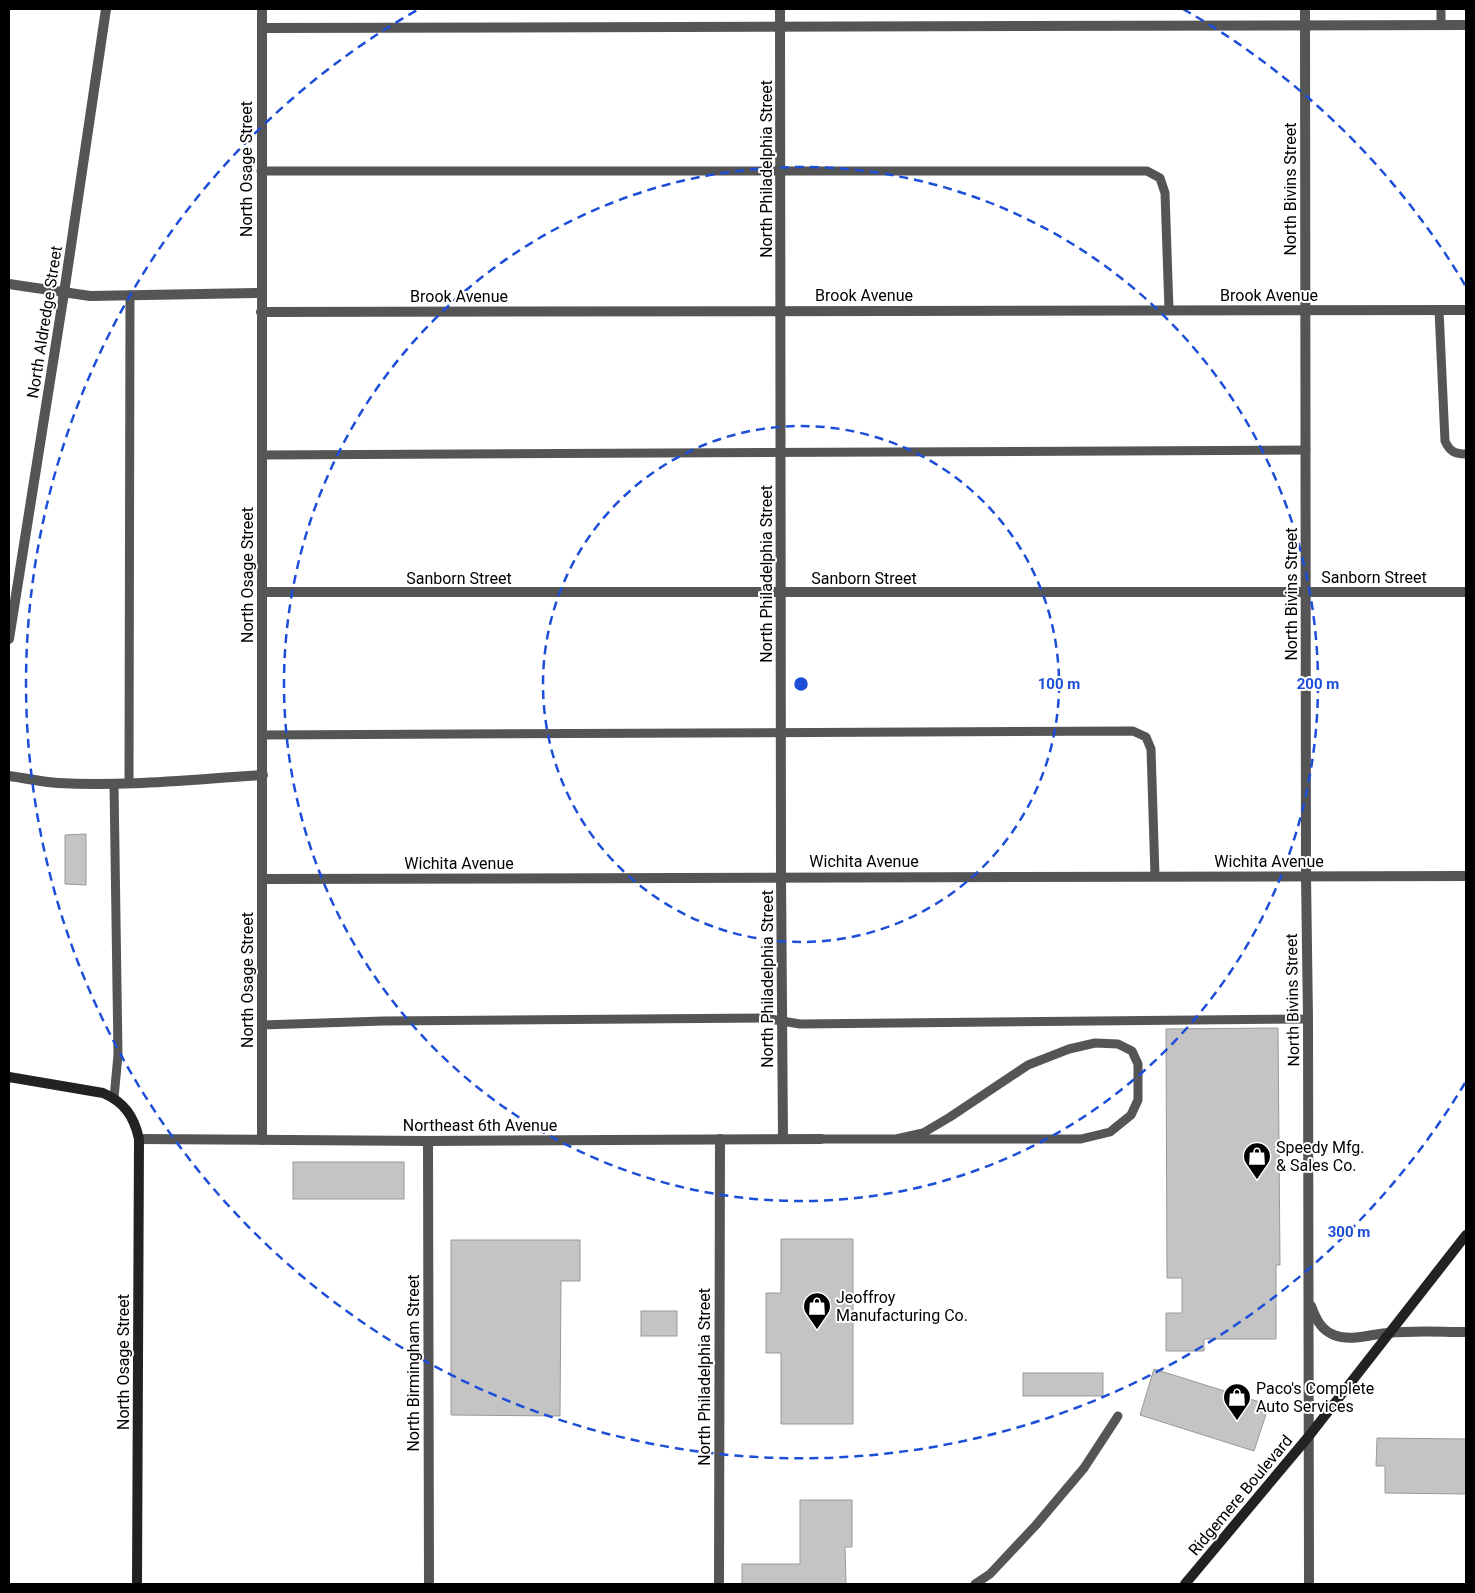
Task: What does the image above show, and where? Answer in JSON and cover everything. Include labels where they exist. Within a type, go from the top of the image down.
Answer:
[{"type":"street","name":"North Aldredge Street","points":[[9,639],[64,293],[106,9]]},
{"type":"street","name":"North Osage Street","points":[[262,9],[262,1140]]},
{"type":"street","name":"North Philadelphia Street","points":[[780,9],[783,1139]]},
{"type":"street","name":"North Bivins Street","points":[[1304,9],[1309,1584]]},
{"type":"street","points":[[262,28],[1466,25]]},
{"type":"street","points":[[9,284],[90,296],[261,293]]},
{"type":"street","name":"Brook Avenue","points":[[261,312],[1466,310]]},
{"type":"street","name":"Sanborn Street","points":[[263,592],[1466,592]]},
{"type":"street","points":[[9,776],[57,783],[114,784],[263,775]]},
{"type":"street","name":"Wichita Avenue","points":[[263,878],[1466,876]]},
{"type":"street","points":[[9,1077],[89,1090],[114,1098],[129,1113],[135,1124],[139,1139]]},
{"type":"street","name":"North Osage Street","points":[[137,1584],[139,1139]]},
{"type":"street","name":"Northeast 6th Avenue","points":[[139,1139],[428,1141],[821,1139]]},
{"type":"street","name":"North Philadelphia Street","points":[[719,1584],[720,1139]]},
{"type":"street","name":"North Birmingham Street","points":[[428,1141],[429,1584]]},
{"type":"street","name":"Ridgemere Boulevard","points":[[1185,1584],[1309,1436],[1466,1235]]},
{"type":"street","name":"North Bivins Street","points":[[1309,1300],[1316,1320],[1324,1329],[1335,1336],[1348,1338],[1389,1332]]},
{"type":"street","points":[[1389,1332],[1466,1332]]},
{"type":"lane","points":[[1440,9],[1441,24]]},
{"type":"lane","points":[[261,171],[1147,171],[1160,178],[1165,193],[1169,310]]},
{"type":"lane","points":[[129,783],[130,295]]},
{"type":"lane","points":[[1439,310],[1445,442],[1449,449],[1456,454],[1466,454]]},
{"type":"lane","points":[[262,455],[1306,450]]},
{"type":"lane","points":[[263,735],[1133,731],[1146,737],[1151,750],[1155,876]]},
{"type":"lane","points":[[114,784],[118,1055],[114,1098]]},
{"type":"lane","points":[[262,1025],[393,1021],[764,1018],[800,1024],[1308,1019]]},
{"type":"lane","points":[[821,1139],[1081,1140],[1110,1132],[1131,1115],[1138,1100],[1138,1064],[1132,1051],[1118,1044],[1095,1043],[1069,1049],[1028,1065],[923,1133],[896,1139]]},
{"type":"lane","points":[[975,1584],[990,1574],[1036,1525],[1084,1468],[1118,1416]]},
{"type":"building","points":[[86,834],[86,885],[65,884],[65,835]]},
{"type":"building","points":[[1278,1028],[1280,1265],[1276,1265],[1276,1339],[1204,1339],[1204,1351],[1166,1351],[1166,1313],[1182,1313],[1182,1278],[1167,1278],[1166,1029]]},
{"type":"building","points":[[293,1162],[404,1162],[404,1199],[293,1199]]},
{"type":"building","points":[[781,1239],[853,1239],[853,1424],[781,1424],[781,1353],[766,1353],[766,1293],[781,1293]]},
{"type":"building","points":[[451,1240],[580,1240],[580,1281],[561,1281],[560,1416],[451,1415]]},
{"type":"building","points":[[641,1311],[677,1311],[677,1336],[641,1336]]},
{"type":"building","points":[[1154,1369],[1269,1405],[1254,1451],[1140,1415]]},
{"type":"building","points":[[1023,1373],[1103,1373],[1103,1396],[1023,1396]]},
{"type":"building","points":[[1377,1438],[1466,1439],[1466,1494],[1385,1493],[1385,1466],[1376,1466]]},
{"type":"building","points":[[800,1500],[852,1500],[852,1547],[845,1547],[846,1584],[742,1584],[742,1564],[800,1564]]},
{"type":"place","name":"Speedy Mfg. & Sales Co.","points":[[1257,1180]]},
{"type":"place","name":"Jeoffroy Manufacturing Co.","points":[[817,1330]]},
{"type":"place","name":"Paco's Complete Auto Services","points":[[1237,1421]]}]
